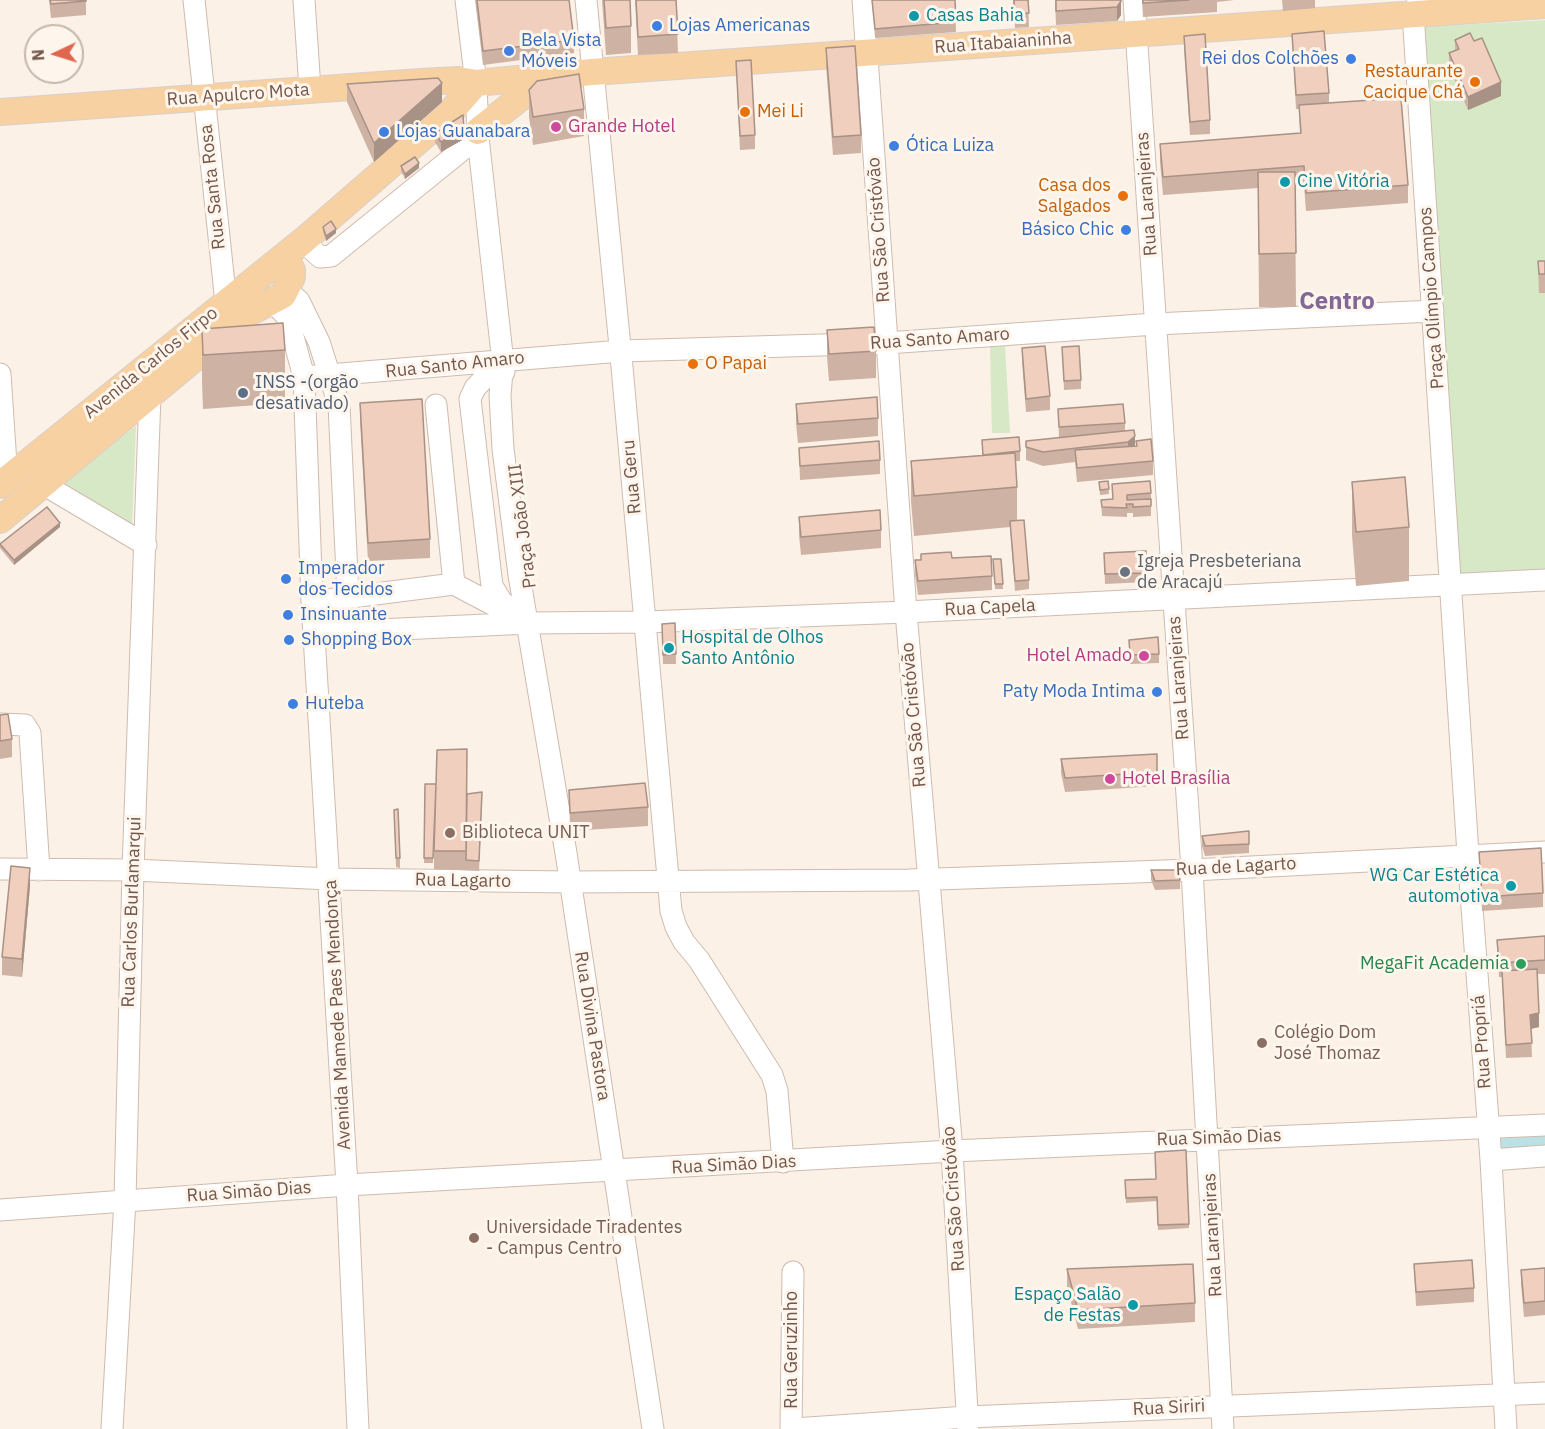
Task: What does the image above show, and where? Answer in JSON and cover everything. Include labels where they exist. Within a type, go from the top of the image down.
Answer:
[{"type":"main road","name":"Rua Itabaianinha","points":[[547,76],[1137,32],[1416,6],[1545,5]]},
{"type":"main road","name":"Rua Apulcro Mota","points":[[0,112],[443,80],[476,83],[547,76]]},
{"type":"main road","points":[[478,134],[547,76]]},
{"type":"main road","name":"Avenida Carlos Firpo","points":[[3,482],[303,241],[448,116],[476,83]]},
{"type":"main road","points":[[280,306],[292,277],[292,270],[283,257]]},
{"type":"main road","name":"Avenida Carlos Firpo","points":[[0,520],[249,313],[257,307],[280,306]]},
{"type":"street","name":"Rua Santa Rosa","points":[[194,0],[202,97],[226,303]]},
{"type":"street","points":[[304,0],[310,89]]},
{"type":"street","name":"Praça João XIII","points":[[466,0],[476,83],[478,134],[503,359],[532,593],[529,623]]},
{"type":"street","name":"Rua Geru","points":[[586,0],[621,351],[669,882],[676,927],[772,1075],[777,1091],[783,1162]]},
{"type":"street","name":"Rua São Cristóvão","points":[[863,0],[906,612],[927,880],[952,1151],[967,1423]]},
{"type":"street","name":"Rua Laranjeiras","points":[[1134,0],[1192,870],[1223,1429]]},
{"type":"street","name":"Praça Olímpio Campos","points":[[1416,6],[1432,311],[1451,584]]},
{"type":"street","points":[[303,241],[320,257],[331,256],[478,134]]},
{"type":"street","points":[[348,597],[339,405],[319,342],[299,301],[292,295],[280,306],[304,377],[312,602],[454,584],[529,623]]},
{"type":"street","name":"Rua Santo Amaro","points":[[304,377],[329,377],[503,359],[621,351],[887,343],[1155,324],[1432,311]]},
{"type":"street","points":[[503,359],[475,388],[470,399],[492,586],[502,602],[529,623]]},
{"type":"street","points":[[0,374],[3,482]]},
{"type":"street","name":"Rua Carlos Burlamarqui","points":[[112,1429],[125,1200],[133,870],[150,395]]},
{"type":"street","points":[[414,405],[436,405],[470,399]]},
{"type":"street","points":[[339,405],[361,405]]},
{"type":"street","points":[[436,405],[454,584]]},
{"type":"street","points":[[43,484],[146,545]]},
{"type":"street","name":"Rua Capela","points":[[529,623],[645,622],[906,612],[1545,580]]},
{"type":"street","name":"Rua Propriá","points":[[1451,584],[1506,1429]]},
{"type":"street","name":"Avenida Mamede Paes Mendonça","points":[[312,602],[330,879],[358,1429]]},
{"type":"street","points":[[314,633],[529,623]]},
{"type":"street","name":"Rua Divina Pastora","points":[[529,623],[653,1429]]},
{"type":"street","points":[[0,724],[25,725],[30,733],[39,870]]},
{"type":"street","name":"Rua de Lagarto","points":[[927,880],[1192,870],[1468,854],[1545,852]]},
{"type":"street","name":"Rua Lagarto","points":[[0,869],[133,870],[330,879],[570,882],[927,880]]},
{"type":"street","points":[[1488,1145],[1545,1125]]},
{"type":"street","name":"Rua Simão Dias","points":[[0,1210],[347,1185],[1208,1138],[1488,1145]]},
{"type":"street","points":[[1488,1145],[1545,1156]]},
{"type":"street","name":"Rua Geruzinho","points":[[793,1272],[793,1429]]},
{"type":"street","name":"Rua Siriri","points":[[793,1429],[967,1423],[1222,1405],[1545,1393]]},
{"type":"green space","points":[[1545,20],[1545,571],[1457,577],[1425,27]]},
{"type":"green space","points":[[1005,346],[1010,433],[992,433],[990,347]]},
{"type":"green space","points":[[136,426],[132,528],[57,484]]},
{"type":"building","points":[[50,0],[86,0],[86,1],[51,4]]},
{"type":"building","points":[[477,0],[569,0],[574,40],[483,51]]},
{"type":"building","points":[[604,0],[630,0],[631,26],[606,28]]},
{"type":"building","name":"Lojas Americanas","points":[[636,0],[676,0],[678,34],[638,37]]},
{"type":"building","name":"Casas Bahia","points":[[872,0],[955,0],[956,22],[875,29]]},
{"type":"building","points":[[1014,0],[1028,0],[1029,13],[1015,14]]},
{"type":"building","points":[[1056,0],[1121,1],[1117,7],[1056,11]]},
{"type":"building","points":[[1143,0],[1189,0],[1143,3]]},
{"type":"building","points":[[1324,31],[1329,93],[1296,95],[1292,34]]},
{"type":"building","name":"Restaurante Cacique Chá","points":[[1470,33],[1474,41],[1482,38],[1501,82],[1468,97],[1449,53],[1459,49],[1455,40]]},
{"type":"building","points":[[1205,34],[1210,120],[1190,122],[1184,36]]},
{"type":"building","points":[[855,46],[861,135],[833,137],[826,48]]},
{"type":"building","name":"Mei Li","points":[[751,60],[755,135],[740,136],[736,61]]},
{"type":"building","points":[[579,74],[584,109],[533,117],[529,90],[537,81]]},
{"type":"building","points":[[438,78],[442,83],[374,143],[347,84]]},
{"type":"building","points":[[1401,98],[1408,185],[1306,193],[1304,166],[1163,177],[1160,144],[1301,133],[1299,105]]},
{"type":"building","points":[[463,115],[464,129],[441,142],[435,133]]},
{"type":"building","points":[[415,157],[419,163],[405,174],[401,166]]},
{"type":"building","points":[[1258,172],[1295,172],[1296,253],[1259,254]]},
{"type":"building","points":[[331,221],[336,229],[326,236],[323,227]]},
{"type":"building","points":[[1538,261],[1545,261],[1545,274],[1539,274]]},
{"type":"building","points":[[283,323],[285,350],[203,355],[202,329]]},
{"type":"building","points":[[874,327],[876,351],[829,354],[827,330]]},
{"type":"building","points":[[1045,346],[1050,396],[1026,399],[1022,348]]},
{"type":"building","points":[[1079,346],[1081,380],[1064,381],[1062,347]]},
{"type":"building","points":[[877,397],[878,418],[798,424],[796,404]]},
{"type":"building","points":[[422,399],[430,539],[368,543],[360,403]]},
{"type":"building","points":[[1123,404],[1125,423],[1059,427],[1058,409]]},
{"type":"building","points":[[1134,430],[1135,436],[1128,442],[1043,452],[1026,447],[1026,441]]},
{"type":"building","points":[[1019,437],[1020,451],[983,455],[982,440]]},
{"type":"building","points":[[1151,439],[1153,461],[1077,468],[1075,450],[1137,446],[1136,441]]},
{"type":"building","points":[[879,441],[880,460],[800,466],[799,448]]},
{"type":"building","points":[[1015,453],[1017,487],[914,496],[911,461]]},
{"type":"building","points":[[1405,477],[1409,527],[1356,532],[1352,482]]},
{"type":"building","points":[[1108,481],[1109,489],[1100,490],[1099,482]]},
{"type":"building","points":[[1150,481],[1151,493],[1127,495],[1127,500],[1151,499],[1151,506],[1133,507],[1133,504],[1126,504],[1127,508],[1102,507],[1101,500],[1113,499],[1112,484]]},
{"type":"building","points":[[47,507],[60,523],[14,560],[0,544]]},
{"type":"building","points":[[880,510],[881,530],[801,537],[799,517]]},
{"type":"building","points":[[1024,520],[1029,580],[1015,581],[1010,521]]},
{"type":"building","points":[[1146,551],[1146,573],[1105,574],[1104,553]]},
{"type":"building","points":[[951,552],[952,558],[991,556],[992,576],[918,581],[915,560],[921,560],[921,554]]},
{"type":"building","points":[[993,559],[1001,559],[1003,584],[995,584]]},
{"type":"building","name":"Hospital de Olhos Santo Antônio","points":[[675,623],[676,654],[663,655],[662,624]]},
{"type":"building","points":[[1158,637],[1159,654],[1130,655],[1129,640]]},
{"type":"building","points":[[8,714],[12,739],[0,741],[0,715]]},
{"type":"building","name":"Biblioteca UNIT","points":[[467,749],[466,851],[434,851],[437,750]]},
{"type":"building","points":[[1157,754],[1157,772],[1065,778],[1061,759]]},
{"type":"building","points":[[645,783],[648,807],[570,813],[569,790]]},
{"type":"building","points":[[425,784],[436,784],[433,858],[424,858]]},
{"type":"building","points":[[482,792],[479,861],[466,860],[467,794]]},
{"type":"building","points":[[398,809],[400,858],[396,858],[394,810]]},
{"type":"building","points":[[1249,831],[1249,844],[1205,846],[1202,836]]},
{"type":"building","name":"WG Car Estética automotiva","points":[[1541,848],[1543,893],[1482,897],[1479,852]]},
{"type":"building","points":[[11,866],[30,868],[22,959],[2,957]]},
{"type":"building","points":[[1151,870],[1178,870],[1180,880],[1155,881]]},
{"type":"building","points":[[1545,936],[1545,960],[1499,963],[1497,940]]},
{"type":"building","points":[[1537,969],[1539,1013],[1530,1015],[1532,1043],[1506,1045],[1502,971]]},
{"type":"building","points":[[1186,1150],[1189,1224],[1158,1225],[1157,1197],[1126,1198],[1125,1180],[1156,1179],[1155,1152]]},
{"type":"building","points":[[1472,1260],[1474,1288],[1416,1292],[1414,1264]]},
{"type":"building","points":[[1193,1264],[1195,1303],[1078,1310],[1067,1269]]},
{"type":"building","points":[[1545,1268],[1545,1301],[1524,1303],[1521,1270]]},
{"type":"waterway","points":[[1502,1146],[1545,1143]]},
{"type":"place","name":"Casas Bahia","points":[[914,16]]},
{"type":"place","name":"Lojas Americanas","points":[[657,26]]},
{"type":"place","name":"Bela Vista Móveis","points":[[509,51]]},
{"type":"place","name":"Rei dos Colchões","points":[[1351,59]]},
{"type":"place","name":"Restaurante Cacique Chá","points":[[1475,82]]},
{"type":"place","name":"Mei Li","points":[[745,112]]},
{"type":"place","name":"Grande Hotel","points":[[556,127]]},
{"type":"place","name":"Lojas Guanabara","points":[[384,132]]},
{"type":"place","name":"Ótica Luiza","points":[[894,146]]},
{"type":"place","name":"Cine Vitória","points":[[1285,182]]},
{"type":"place","name":"Casa dos Salgados","points":[[1123,196]]},
{"type":"place","name":"Básico Chic","points":[[1126,230]]},
{"type":"place","name":"O Papai","points":[[693,364]]},
{"type":"place","name":"INSS -(orgão desativado)","points":[[243,393]]},
{"type":"place","name":"Igreja Presbeteriana de Aracajú","points":[[1125,572]]},
{"type":"place","name":"Imperador dos Tecidos","points":[[286,579]]},
{"type":"place","name":"Insinuante","points":[[288,615]]},
{"type":"place","name":"Shopping Box","points":[[289,640]]},
{"type":"place","name":"Hospital de Olhos Santo Antônio","points":[[669,648]]},
{"type":"place","name":"Hotel Amado","points":[[1144,656]]},
{"type":"place","name":"Paty Moda Intima","points":[[1157,692]]},
{"type":"place","name":"Huteba","points":[[293,704]]},
{"type":"place","name":"Hotel Brasília","points":[[1110,779]]},
{"type":"place","name":"Biblioteca UNIT","points":[[450,833]]},
{"type":"place","name":"WG Car Estética automotiva","points":[[1511,886]]},
{"type":"place","name":"MegaFit Academia","points":[[1521,964]]},
{"type":"place","name":"Colégio Dom José Thomaz","points":[[1262,1043]]},
{"type":"place","name":"Universidade Tiradentes - Campus Centro","points":[[474,1238]]},
{"type":"place","name":"Espaço Salão de Festas","points":[[1133,1305]]},
{"type":"district","name":"Centro","points":[[1337,302]]}]
